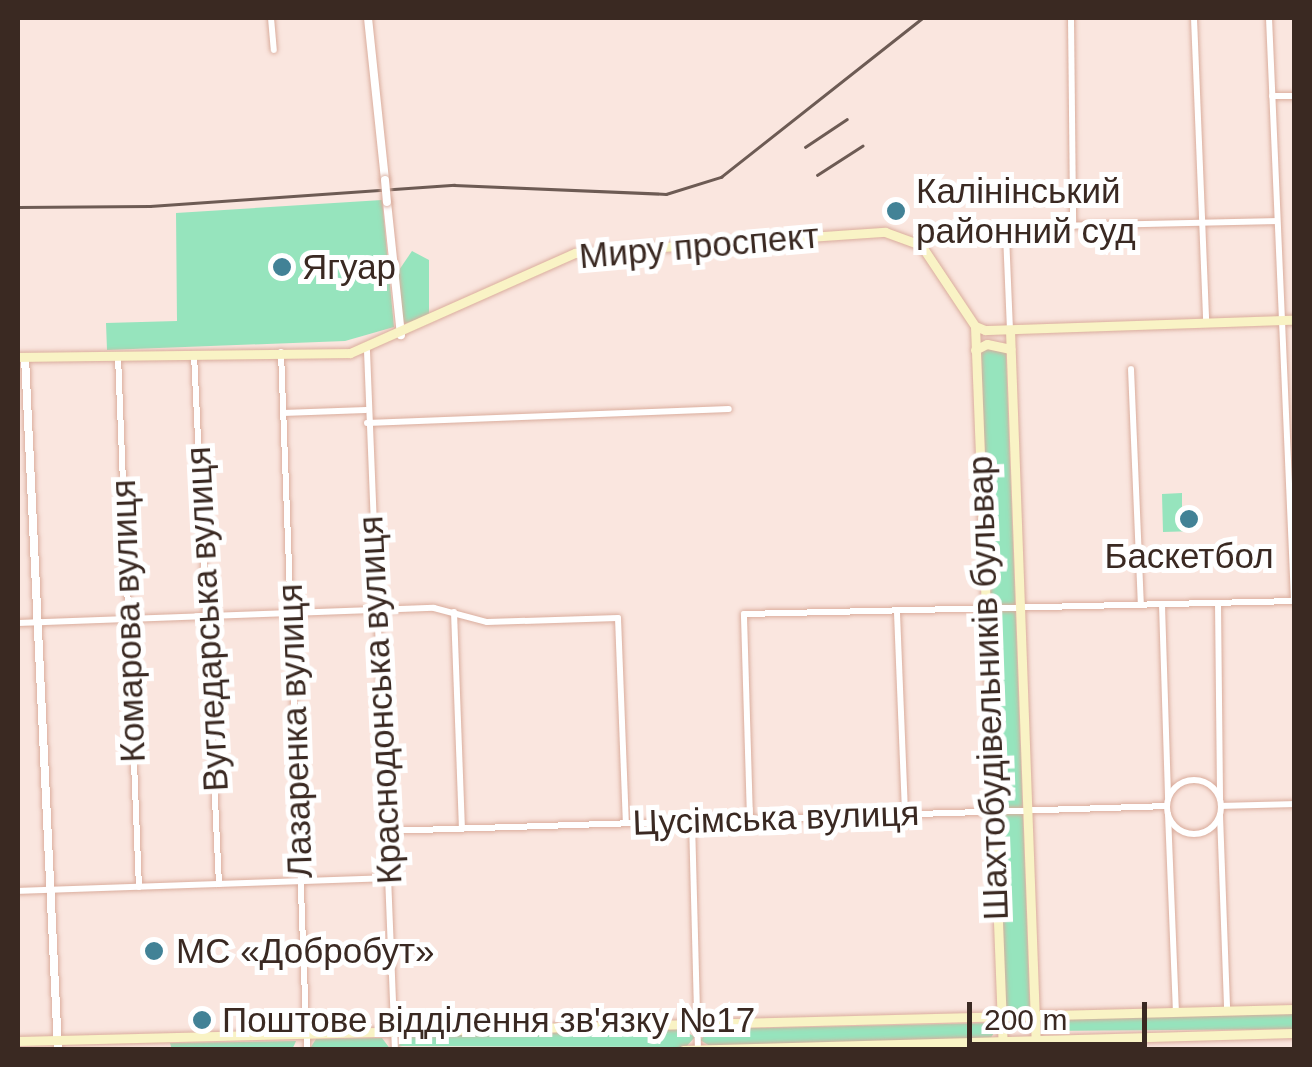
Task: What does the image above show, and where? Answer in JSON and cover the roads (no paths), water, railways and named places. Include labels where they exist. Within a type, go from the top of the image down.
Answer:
[{"type":"main road","name":"Миру проспект","points":[[21,357],[367,351],[576,253],[884,232],[920,245],[975,326]]},
{"type":"main road","points":[[975,326],[1010,330],[1290,320]]},
{"type":"main road","name":"Шахтобудівельників бульвар","points":[[975,326],[1002,1045]]},
{"type":"main road","name":"Шахтобудівельників бульвар","points":[[1010,330],[1036,1045]]},
{"type":"main road","points":[[975,350],[987,344],[1010,349]]},
{"type":"main road","points":[[18,1041],[58,1045],[156,1038],[1294,1008]]},
{"type":"main road","points":[[682,1050],[1036,1045],[1294,1033]]},
{"type":"main road","points":[[156,1038],[165,1050]]},
{"type":"street","points":[[272,18],[274,50]]},
{"type":"street","points":[[368,18],[401,335]]},
{"type":"street","points":[[1071,18],[1073,226]]},
{"type":"street","points":[[1194,18],[1206,323]]},
{"type":"street","points":[[750,818],[744,614],[1294,601],[1290,320],[1276,221],[1270,18]]},
{"type":"street","points":[[1272,96],[1294,96]]},
{"type":"street","points":[[1010,330],[1009,229],[1276,221]]},
{"type":"street","name":"Краснодонська вулиця","points":[[367,351],[366,410],[395,1050]]},
{"type":"street","name":"Лазаренка вулиця","points":[[281,352],[307,1050]]},
{"type":"street","name":"Вугледарська вулиця","points":[[194,354],[219,884]]},
{"type":"street","name":"Комарова вулиця","points":[[118,356],[139,887]]},
{"type":"street","points":[[21,357],[40,622],[58,1045]]},
{"type":"street","points":[[1132,369],[1141,605]]},
{"type":"street","points":[[367,423],[729,409]]},
{"type":"street","points":[[283,414],[366,410]]},
{"type":"street","points":[[1218,603],[1227,1010]]},
{"type":"street","points":[[1162,604],[1176,1012]]},
{"type":"street","points":[[18,622],[376,610],[454,612],[487,622],[618,618],[626,823]]},
{"type":"street","points":[[454,612],[462,828]]},
{"type":"street","points":[[897,613],[904,813]]},
{"type":"street","points":[[1167,807],[1178,786],[1194,780],[1220,806],[1294,804]]},
{"type":"street","points":[[1167,807],[1178,830],[1192,834],[1206,832],[1220,806]]},
{"type":"street","name":"Цусімська вулиця","points":[[386,831],[1167,807]]},
{"type":"street","points":[[692,820],[698,1049]]},
{"type":"street","points":[[18,891],[388,878]]},
{"type":"railway","points":[[18,207],[150,206],[454,185],[666,194],[721,177],[922,18]]},
{"type":"railway","points":[[805,147],[847,119]]},
{"type":"railway","points":[[817,175],[862,146]]},
{"type":"place","name":"Калінінський районний суд","points":[[896,211]]},
{"type":"place","name":"Ягуар","points":[[282,267]]},
{"type":"place","name":"Баскетбол","points":[[1189,519]]},
{"type":"place","name":"МС «Добробут»","points":[[154,951]]},
{"type":"place","name":"Поштове відділення зв'язку №17","points":[[202,1020]]}]
